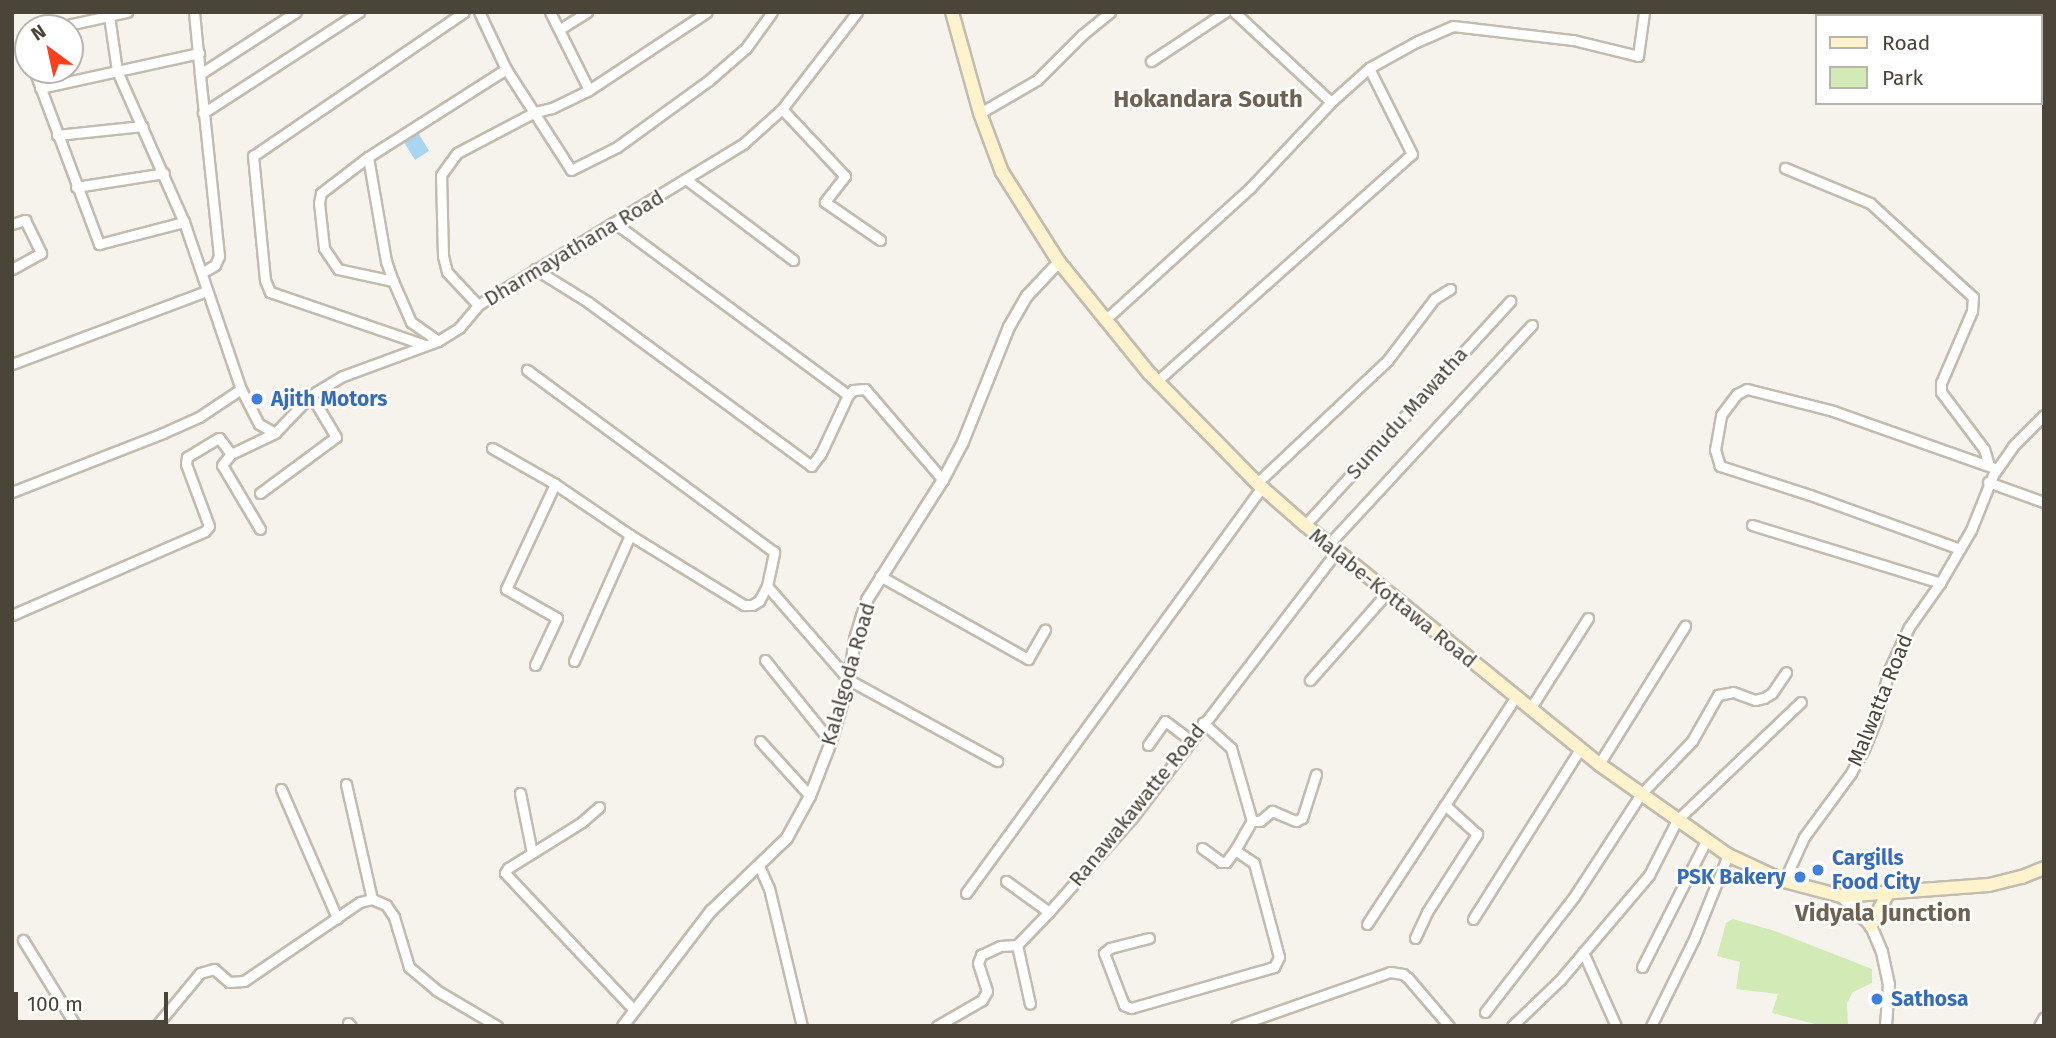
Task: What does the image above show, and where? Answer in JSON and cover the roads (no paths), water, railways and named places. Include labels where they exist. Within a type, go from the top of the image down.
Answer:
[{"type":"main road","name":"Malabe-Kottawa Road","points":[[952,12],[979,113],[1002,172],[1059,262],[1157,381],[1260,485],[1305,526],[1599,764],[1728,855],[1784,881],[1841,896],[1989,885],[2022,877],[2044,868]]},
{"type":"main road","points":[[1871,926],[1887,894],[1893,891]]},
{"type":"street","points":[[84,21],[127,12]]},
{"type":"street","points":[[194,12],[219,256],[215,265],[203,272]]},
{"type":"street","points":[[200,74],[296,12]]},
{"type":"street","points":[[203,113],[359,12]]},
{"type":"street","points":[[425,345],[270,292],[265,279],[253,156],[464,12]]},
{"type":"street","points":[[479,12],[506,69],[570,170],[617,147],[708,81],[746,48],[772,12]]},
{"type":"street","points":[[550,12],[589,90]]},
{"type":"street","points":[[560,29],[587,12]]},
{"type":"street","points":[[478,305],[447,272],[443,256],[441,175],[457,153],[535,112],[552,108],[589,90],[707,12]]},
{"type":"street","name":"Dharmayathana Road","points":[[275,433],[311,396],[343,376],[438,341],[459,328],[478,305],[535,269],[616,224],[743,144],[782,109],[857,12]]},
{"type":"street","points":[[979,113],[1037,80],[1082,35],[1110,12]]},
{"type":"street","points":[[1151,61],[1226,12]]},
{"type":"street","points":[[1234,12],[1331,102]]},
{"type":"street","points":[[1106,319],[1251,188],[1331,102],[1369,68],[1416,42],[1453,26],[1573,40],[1638,56],[1644,12]]},
{"type":"street","points":[[109,16],[117,71],[144,126],[184,222],[241,389],[259,424],[275,433]]},
{"type":"street","points":[[40,88],[199,53]]},
{"type":"street","points":[[1157,381],[1412,155],[1369,68]]},
{"type":"street","points":[[393,281],[338,269],[324,248],[319,203],[321,193],[368,157],[506,69]]},
{"type":"street","points":[[39,84],[99,244],[184,222]]},
{"type":"street","points":[[782,109],[845,176],[825,202],[880,240]]},
{"type":"street","points":[[57,135],[144,126]]},
{"type":"street","points":[[368,157],[393,281],[411,323],[438,341]]},
{"type":"street","points":[[1786,168],[1870,204],[1973,297],[1972,311],[1941,383],[1941,393],[1984,449],[1993,467]]},
{"type":"street","points":[[76,187],[164,173]]},
{"type":"street","points":[[687,180],[793,260]]},
{"type":"street","points":[[12,224],[25,220],[41,253],[12,269]]},
{"type":"street","points":[[616,224],[848,395]]},
{"type":"street","name":"Kalalgoda Road","points":[[623,1026],[711,911],[744,876],[760,866],[787,838],[810,796],[831,742],[849,680],[855,639],[867,600],[943,480],[963,442],[1009,327],[1027,296],[1059,262]]},
{"type":"street","points":[[535,269],[588,302],[811,466],[821,453],[848,395],[853,390],[865,389],[943,480]]},
{"type":"street","points":[[966,893],[1260,485],[1387,361],[1434,299],[1450,289]]},
{"type":"street","points":[[12,364],[206,291]]},
{"type":"street","name":"Sumudu Mawatha","points":[[1305,526],[1510,301]]},
{"type":"street","name":"Ranawakawatte Road","points":[[1017,945],[1132,818],[1189,740],[1226,698],[1332,548],[1532,326]]},
{"type":"street","points":[[492,448],[555,484],[630,535],[744,605],[759,601],[767,586],[774,552],[527,370]]},
{"type":"street","points":[[12,492],[199,417],[241,389]]},
{"type":"street","points":[[1960,549],[1720,466],[1715,450],[1721,415],[1737,394],[1747,389],[1833,411],[1993,467]]},
{"type":"street","points":[[260,493],[336,436],[311,396]]},
{"type":"street","name":"Malwatta Road","points":[[1784,881],[1804,838],[1858,761],[1876,720],[1885,681],[1904,638],[1960,549],[1993,467],[2044,415]]},
{"type":"street","points":[[260,529],[222,465],[231,454],[275,433]]},
{"type":"street","points":[[12,615],[205,531],[209,526],[186,464],[187,457],[219,438],[231,454]]},
{"type":"street","points":[[1989,482],[2044,502]]},
{"type":"street","points":[[535,665],[557,618],[506,589],[555,484]]},
{"type":"street","points":[[1752,525],[1940,583]]},
{"type":"street","points":[[574,661],[630,535]]},
{"type":"street","points":[[880,576],[1028,659],[1045,629]]},
{"type":"street","points":[[767,586],[849,680],[997,761]]},
{"type":"street","points":[[1310,680],[1387,593]]},
{"type":"street","points":[[1530,709],[1588,618]]},
{"type":"street","points":[[1599,764],[1685,626]]},
{"type":"street","points":[[765,660],[831,742]]},
{"type":"street","points":[[1485,1012],[1574,897],[1641,794],[1692,741],[1718,695],[1733,692],[1755,700],[1764,698],[1772,693],[1786,672]]},
{"type":"street","points":[[1367,924],[1515,698]]},
{"type":"street","points":[[1512,1026],[1583,952],[1649,875],[1677,820],[1801,702]]},
{"type":"street","points":[[1148,745],[1165,721],[1189,740]]},
{"type":"street","points":[[1202,848],[1221,862],[1226,862],[1252,821],[1231,748],[1203,723]]},
{"type":"street","points":[[760,741],[810,796]]},
{"type":"street","points":[[1473,919],[1580,749]]},
{"type":"street","points":[[1252,821],[1260,821],[1272,811],[1296,821],[1302,818],[1316,774]]},
{"type":"street","points":[[346,784],[372,899]]},
{"type":"street","points":[[281,789],[337,918]]},
{"type":"street","points":[[520,793],[532,853]]},
{"type":"street","points":[[1415,938],[1427,912],[1477,834],[1445,804]]},
{"type":"street","points":[[599,807],[582,822],[505,873],[634,1010]]},
{"type":"street","points":[[1642,967],[1706,841]]},
{"type":"street","points":[[1149,938],[1110,947],[1104,953],[1124,1005],[1131,1008],[1274,967],[1279,957],[1254,863],[1235,850]]},
{"type":"street","points":[[1651,1026],[1694,939],[1728,855]]},
{"type":"street","points":[[760,866],[772,901],[802,1026]]},
{"type":"street","points":[[1006,881],[1049,912]]},
{"type":"street","points":[[1841,896],[1871,926],[1882,952],[1889,984],[1886,1026]]},
{"type":"street","points":[[156,1026],[200,973],[214,969],[229,982],[244,981],[360,902],[372,899],[386,905],[394,916],[409,967],[436,989],[497,1026]]},
{"type":"street","points":[[23,940],[76,1026]]},
{"type":"street","points":[[937,1026],[982,1000],[987,990],[978,963],[981,955],[1000,946],[1017,945],[1030,1004]]},
{"type":"street","points":[[1583,952],[1616,1026]]},
{"type":"street","points":[[1236,1026],[1390,972],[1403,974],[1408,978],[1448,1026]]},
{"type":"street","points":[[2039,1026],[2044,1017]]},
{"type":"water","points":[[416,129],[429,151],[415,160],[402,139]]},
{"type":"place","name":"Ajith Motors","points":[[257,399]]},
{"type":"place","name":"Cargills Food City","points":[[1818,870]]},
{"type":"place","name":"PSK Bakery","points":[[1800,877]]},
{"type":"place","name":"Sathosa","points":[[1877,999]]},
{"type":"district","name":"Hokandara South","points":[[1208,100]]},
{"type":"district","name":"Vidyala Junction","points":[[1883,914]]}]
